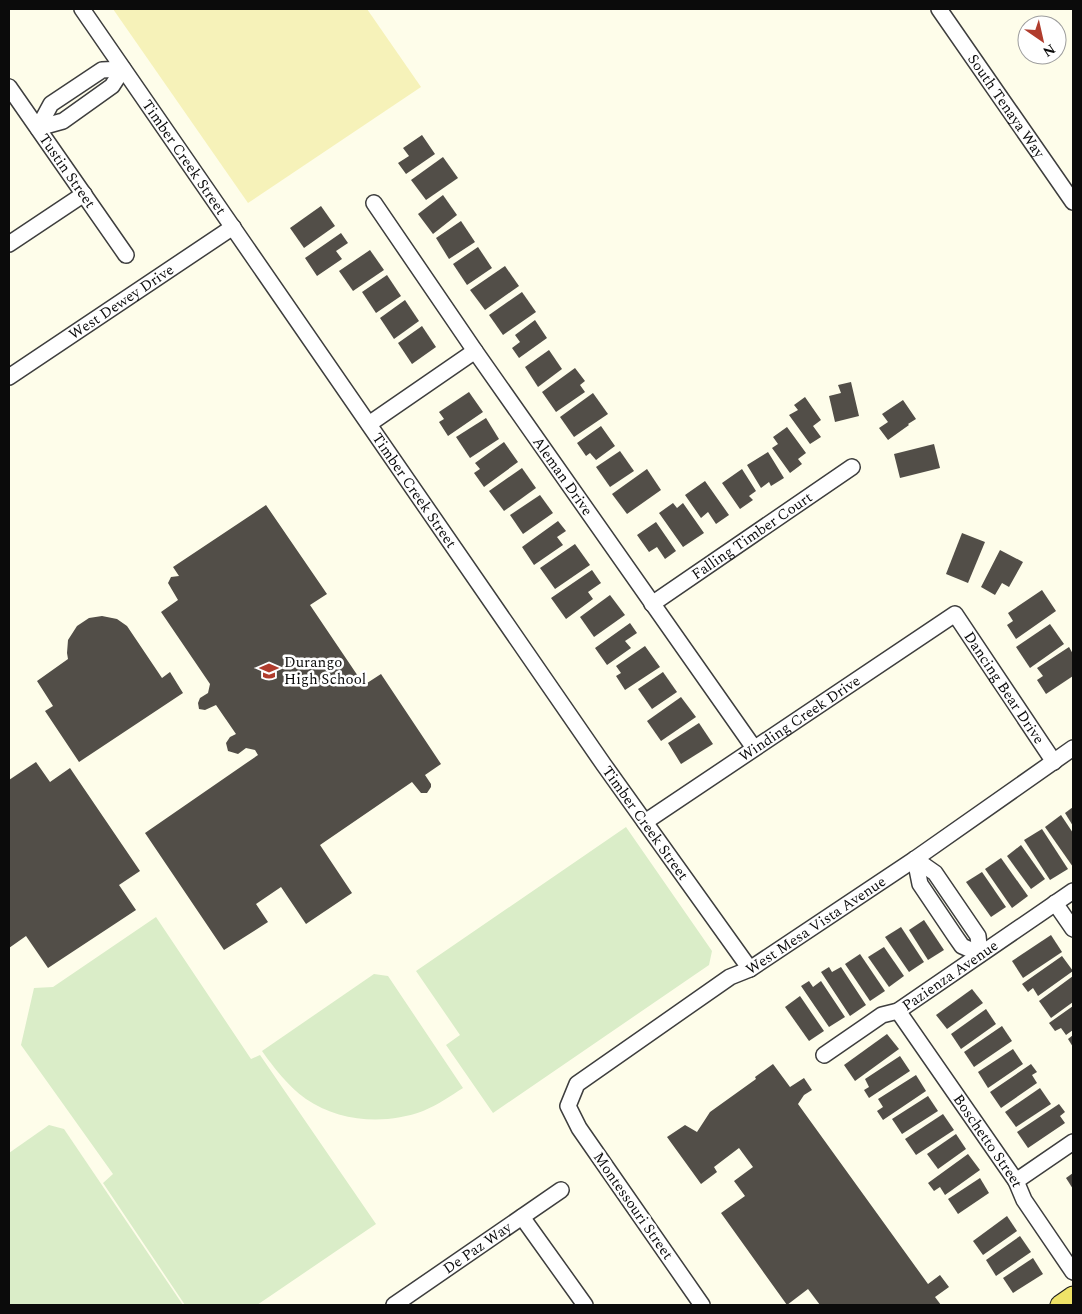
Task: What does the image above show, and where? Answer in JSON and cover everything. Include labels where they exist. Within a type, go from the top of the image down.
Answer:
[{"type":"main road","points":[[1060,1305],[1073,1296]]},
{"type":"street","name":"Timber Creek Street","points":[[82,9],[604,765],[750,969]]},
{"type":"street","name":"South Tenaya Way","points":[[939,9],[1073,202]]},
{"type":"street","points":[[38,128],[51,104],[102,70],[123,69]]},
{"type":"street","name":"Tustin Street","points":[[9,87],[126,255]]},
{"type":"street","points":[[9,244],[84,194]]},
{"type":"street","name":"Aleman Drive","points":[[374,203],[475,352],[754,748]]},
{"type":"street","name":"West Dewey Drive","points":[[9,377],[232,227]]},
{"type":"street","points":[[369,424],[475,352]]},
{"type":"street","name":"Falling Timber Court","points":[[652,604],[852,466]]},
{"type":"street","name":"Winding Creek Drive","points":[[645,822],[955,614]]},
{"type":"street","name":"Dancing Bear Drive","points":[[955,614],[1054,762]]},
{"type":"street","name":"West Mesa Vista Avenue","points":[[568,1106],[577,1084],[730,977],[750,969],[915,859],[1073,748]]},
{"type":"street","points":[[915,859],[936,873],[978,936],[980,954]]},
{"type":"street","name":"Pazienza Avenue","points":[[824,1055],[882,1015],[898,1011],[1073,891]]},
{"type":"street","points":[[1055,903],[1073,929]]},
{"type":"street","name":"Boschetto Street","points":[[898,1011],[1016,1181],[1024,1200],[1073,1272]]},
{"type":"street","name":"Montessouri Street","points":[[568,1106],[579,1128],[702,1305]]},
{"type":"street","points":[[1016,1181],[1073,1142]]},
{"type":"street","name":"De Paz Way","points":[[394,1305],[561,1190]]},
{"type":"street","points":[[522,1216],[585,1305]]},
{"type":"sand","points":[[113,9],[367,9],[421,87],[248,203]]},
{"type":"green space","points":[[626,827],[712,951],[709,965],[493,1113],[446,1045],[460,1035],[416,971]]},
{"type":"green space","points":[[156,917],[251,1059],[260,1055],[376,1224],[257,1305],[185,1305],[103,1183],[113,1174],[21,1045],[34,988],[53,987]]},
{"type":"green space","points":[[374,974],[388,976],[463,1088],[423,1111],[394,1118],[378,1119],[348,1117],[333,1113],[306,1099],[287,1083],[262,1051]]},
{"type":"green space","points":[[49,1125],[64,1129],[183,1305],[9,1305],[9,1153]]},
{"type":"building","points":[[422,135],[435,154],[406,174],[398,163],[409,156],[403,148]]},
{"type":"building","points":[[443,157],[458,178],[426,200],[411,180]]},
{"type":"building","points":[[443,195],[457,215],[433,234],[418,214]]},
{"type":"building","points":[[321,206],[335,226],[304,248],[290,228]]},
{"type":"building","points":[[461,221],[475,242],[449,259],[436,238]]},
{"type":"building","points":[[341,233],[348,243],[336,251],[342,259],[317,276],[305,258]]},
{"type":"building","points":[[478,247],[492,268],[467,285],[453,264]]},
{"type":"building","points":[[370,250],[384,270],[353,291],[339,271]]},
{"type":"building","points":[[505,266],[519,286],[485,310],[470,290]]},
{"type":"building","points":[[387,275],[401,296],[376,313],[362,292]]},
{"type":"building","points":[[522,292],[536,312],[503,335],[489,315]]},
{"type":"building","points":[[405,300],[419,321],[394,339],[380,318]]},
{"type":"building","points":[[535,320],[547,338],[519,358],[512,348],[520,342],[515,335]]},
{"type":"building","points":[[422,326],[436,347],[412,364],[398,343]]},
{"type":"building","points":[[549,350],[562,369],[538,387],[525,367]]},
{"type":"building","points":[[575,368],[585,381],[580,385],[585,392],[556,412],[542,392]]},
{"type":"building","points":[[851,382],[859,416],[835,422],[829,396],[841,393],[838,385]]},
{"type":"building","points":[[469,392],[483,412],[448,436],[439,422],[444,419],[439,412]]},
{"type":"building","points":[[593,393],[608,414],[574,437],[560,417]]},
{"type":"building","points":[[805,397],[821,420],[813,426],[821,437],[810,444],[789,415],[798,410],[794,405]]},
{"type":"building","points":[[903,400],[916,419],[888,440],[879,428],[888,422],[882,414]]},
{"type":"building","points":[[486,418],[499,439],[470,458],[456,437]]},
{"type":"building","points":[[601,426],[615,446],[596,460],[590,453],[586,456],[577,443]]},
{"type":"building","points":[[787,427],[806,453],[798,459],[802,464],[790,473],[772,448],[778,444],[773,437]]},
{"type":"building","points":[[504,442],[518,462],[484,487],[474,473],[480,469],[475,463]]},
{"type":"building","points":[[934,444],[940,468],[900,478],[894,454]]},
{"type":"building","points":[[620,451],[634,471],[610,487],[596,467]]},
{"type":"building","points":[[768,452],[784,478],[771,486],[769,482],[761,488],[747,465]]},
{"type":"building","points":[[522,468],[536,488],[504,511],[489,491]]},
{"type":"building","points":[[647,469],[661,490],[627,514],[612,494]]},
{"type":"building","points":[[742,469],[756,491],[749,496],[753,500],[740,509],[722,483]]},
{"type":"building","points":[[705,481],[729,515],[716,524],[708,512],[701,518],[685,495]]},
{"type":"building","points":[[540,495],[553,513],[523,534],[510,515]]},
{"type":"building","points":[[673,503],[677,508],[683,503],[704,533],[683,547],[659,513]]},
{"type":"building","points":[[266,505],[327,594],[310,605],[364,685],[381,674],[441,764],[425,775],[431,784],[427,793],[421,793],[412,782],[320,845],[352,893],[306,924],[281,887],[256,904],[268,922],[224,950],[145,833],[258,755],[255,750],[246,748],[238,754],[228,751],[226,743],[230,737],[236,734],[216,705],[205,710],[199,709],[198,703],[200,698],[208,693],[210,684],[161,612],[178,600],[168,583],[171,577],[179,576],[173,567]]},
{"type":"building","points":[[558,521],[566,531],[557,537],[563,545],[534,565],[522,547]]},
{"type":"building","points":[[656,522],[676,551],[665,559],[657,547],[649,552],[637,535]]},
{"type":"building","points":[[962,533],[985,542],[968,583],[946,574]]},
{"type":"building","points":[[575,544],[590,565],[555,589],[540,568]]},
{"type":"building","points":[[1000,550],[1023,562],[1009,587],[1002,583],[995,595],[981,587]]},
{"type":"building","points":[[592,570],[601,583],[588,592],[593,599],[566,619],[551,598]]},
{"type":"building","points":[[1042,590],[1056,611],[1016,639],[1007,625],[1013,621],[1008,613]]},
{"type":"building","points":[[610,595],[625,615],[594,637],[580,617]]},
{"type":"building","points":[[102,616],[117,619],[127,626],[162,678],[170,672],[183,693],[79,762],[45,711],[53,706],[37,681],[68,659],[68,640],[77,626],[89,618]]},
{"type":"building","points":[[630,623],[637,633],[625,641],[631,648],[607,665],[595,648]]},
{"type":"building","points":[[1050,624],[1064,644],[1030,668],[1016,647]]},
{"type":"building","points":[[645,646],[660,667],[625,690],[616,676],[621,673],[616,666]]},
{"type":"building","points":[[1069,647],[1073,654],[1073,676],[1046,694],[1037,680],[1043,676],[1037,668]]},
{"type":"building","points":[[663,672],[677,692],[652,709],[638,689]]},
{"type":"building","points":[[681,697],[696,717],[661,741],[647,721]]},
{"type":"building","points":[[699,723],[713,744],[681,764],[668,743]]},
{"type":"building","points":[[36,762],[50,782],[70,768],[140,871],[119,885],[136,910],[48,968],[26,936],[9,948],[9,780]]},
{"type":"building","points":[[1073,807],[1073,826],[1065,813]]},
{"type":"building","points":[[1061,815],[1073,833],[1073,867],[1045,827]]},
{"type":"building","points":[[1042,829],[1068,869],[1050,880],[1024,840]]},
{"type":"building","points":[[1021,845],[1045,879],[1031,889],[1007,856]]},
{"type":"building","points":[[1001,858],[1028,896],[1012,908],[985,869]]},
{"type":"building","points":[[982,872],[1006,907],[991,917],[966,882]]},
{"type":"building","points":[[924,920],[944,950],[928,960],[909,930]]},
{"type":"building","points":[[901,927],[924,962],[909,972],[885,937]]},
{"type":"building","points":[[1051,935],[1062,952],[1023,978],[1012,961]]},
{"type":"building","points":[[884,947],[904,976],[889,987],[868,957]]},
{"type":"building","points":[[860,954],[885,991],[870,1001],[845,964]]},
{"type":"building","points":[[1062,956],[1073,971],[1038,996],[1033,988],[1028,992],[1022,984]]},
{"type":"building","points":[[829,967],[832,972],[841,967],[866,1005],[850,1016],[821,972]]},
{"type":"building","points":[[1073,976],[1073,1002],[1051,1018],[1039,1001]]},
{"type":"building","points":[[809,981],[813,987],[821,981],[845,1017],[829,1027],[801,986]]},
{"type":"building","points":[[972,989],[983,1003],[947,1029],[936,1015]]},
{"type":"building","points":[[800,996],[824,1031],[809,1041],[785,1007]]},
{"type":"building","points":[[1073,1006],[1073,1030],[1066,1035],[1061,1028],[1055,1031],[1049,1023]]},
{"type":"building","points":[[986,1009],[996,1024],[961,1049],[951,1034]]},
{"type":"building","points":[[1002,1026],[1012,1041],[974,1067],[964,1052]]},
{"type":"building","points":[[887,1034],[899,1049],[855,1081],[844,1065]]},
{"type":"building","points":[[1073,1035],[1073,1047],[1068,1039]]},
{"type":"building","points":[[1013,1049],[1023,1064],[988,1088],[978,1072]]},
{"type":"building","points":[[900,1056],[910,1071],[869,1098],[864,1090],[869,1087],[865,1079]]},
{"type":"building","points":[[773,1064],[790,1087],[804,1078],[812,1090],[804,1095],[798,1104],[928,1284],[940,1275],[949,1287],[935,1297],[941,1305],[820,1305],[808,1289],[787,1305],[721,1213],[745,1196],[734,1181],[753,1167],[739,1148],[714,1167],[717,1172],[701,1184],[667,1137],[685,1125],[697,1132],[710,1112],[756,1079],[755,1077]]},
{"type":"building","points":[[1031,1064],[1037,1072],[1032,1075],[1037,1083],[1001,1108],[990,1092]]},
{"type":"building","points":[[916,1075],[926,1091],[883,1120],[877,1111],[883,1107],[878,1099]]},
{"type":"building","points":[[1040,1088],[1051,1104],[1016,1127],[1005,1112]]},
{"type":"building","points":[[928,1096],[938,1111],[902,1134],[892,1119]]},
{"type":"building","points":[[1059,1104],[1065,1112],[1060,1116],[1065,1123],[1028,1148],[1017,1132]]},
{"type":"building","points":[[943,1114],[954,1130],[916,1155],[905,1139]]},
{"type":"building","points":[[956,1134],[966,1149],[938,1169],[927,1154]]},
{"type":"building","points":[[968,1154],[980,1170],[945,1195],[940,1187],[934,1191],[928,1183]]},
{"type":"building","points":[[1073,1173],[1073,1189],[1066,1178]]},
{"type":"building","points":[[980,1178],[989,1193],[958,1214],[948,1199]]},
{"type":"building","points":[[1007,1216],[1017,1231],[983,1255],[973,1241]]},
{"type":"building","points":[[1020,1236],[1031,1252],[996,1276],[986,1260]]},
{"type":"building","points":[[1033,1258],[1043,1274],[1013,1293],[1003,1278]]},
{"type":"place","name":"Durango High School","points":[[269,671]]}]
